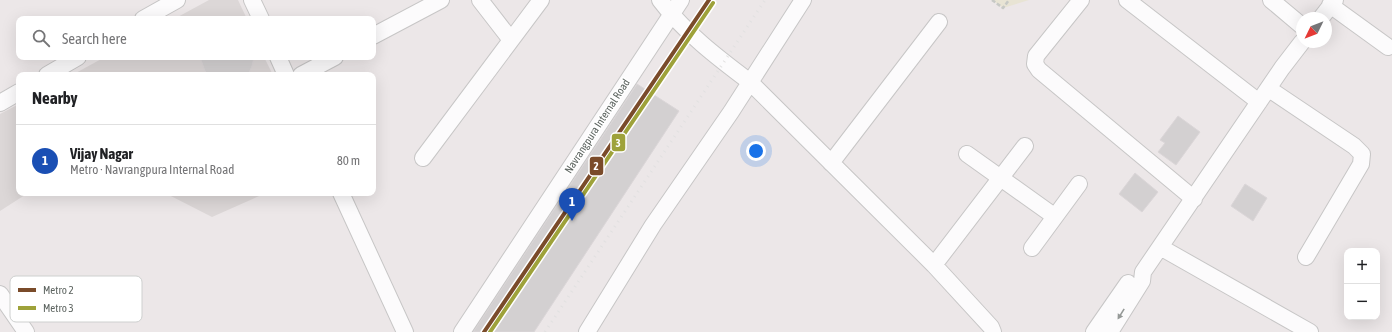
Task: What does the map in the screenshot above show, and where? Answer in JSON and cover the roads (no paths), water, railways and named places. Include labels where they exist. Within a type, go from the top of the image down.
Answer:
[{"type":"street","points":[[151,10],[177,0]]},
{"type":"street","points":[[252,0],[260,16]]},
{"type":"street","points":[[376,34],[441,0]]},
{"type":"street","points":[[480,0],[511,40]]},
{"type":"street","points":[[423,158],[541,0]]},
{"type":"street","points":[[660,0],[671,14],[724,63],[750,82],[934,265],[989,329]]},
{"type":"street","name":"Navrangpura Internal Road","points":[[462,332],[681,0]]},
{"type":"street","points":[[587,332],[653,225],[731,112],[803,0]]},
{"type":"street","points":[[1081,0],[1036,56],[1035,64],[1039,70],[1194,199]]},
{"type":"street","points":[[1127,0],[1260,102]]},
{"type":"street","points":[[1270,0],[1296,21]]},
{"type":"street","points":[[1325,12],[1332,3],[1388,47]]},
{"type":"street","points":[[831,163],[939,22]]},
{"type":"street","points":[[1110,332],[1142,281],[1143,272],[1298,48]]},
{"type":"street","points":[[52,72],[73,60]]},
{"type":"street","points":[[279,60],[285,72]]},
{"type":"street","points":[[307,72],[329,60]]},
{"type":"street","points":[[1268,89],[1354,146],[1362,154],[1361,164],[1306,256]]},
{"type":"street","points":[[0,103],[16,94]]},
{"type":"street","points":[[934,265],[1026,146]]},
{"type":"street","points":[[966,154],[1054,216]]},
{"type":"street","points":[[1032,248],[1078,184]]},
{"type":"street","points":[[342,196],[405,332]]},
{"type":"street","points":[[1160,247],[1310,332]]},
{"type":"street","points":[[1094,332],[1134,275],[1143,272]]},
{"type":"street","points":[[0,294],[10,309]]},
{"type":"street","points":[[19,322],[26,332]]},
{"type":"railway","points":[[545,332],[765,0]]},
{"type":"metro line","name":"2","points":[[484,332],[709,0]]},
{"type":"metro line","name":"3","points":[[490,332],[713,3]]},
{"type":"place","name":"Vijay Nagar","points":[[572,221]]}]
